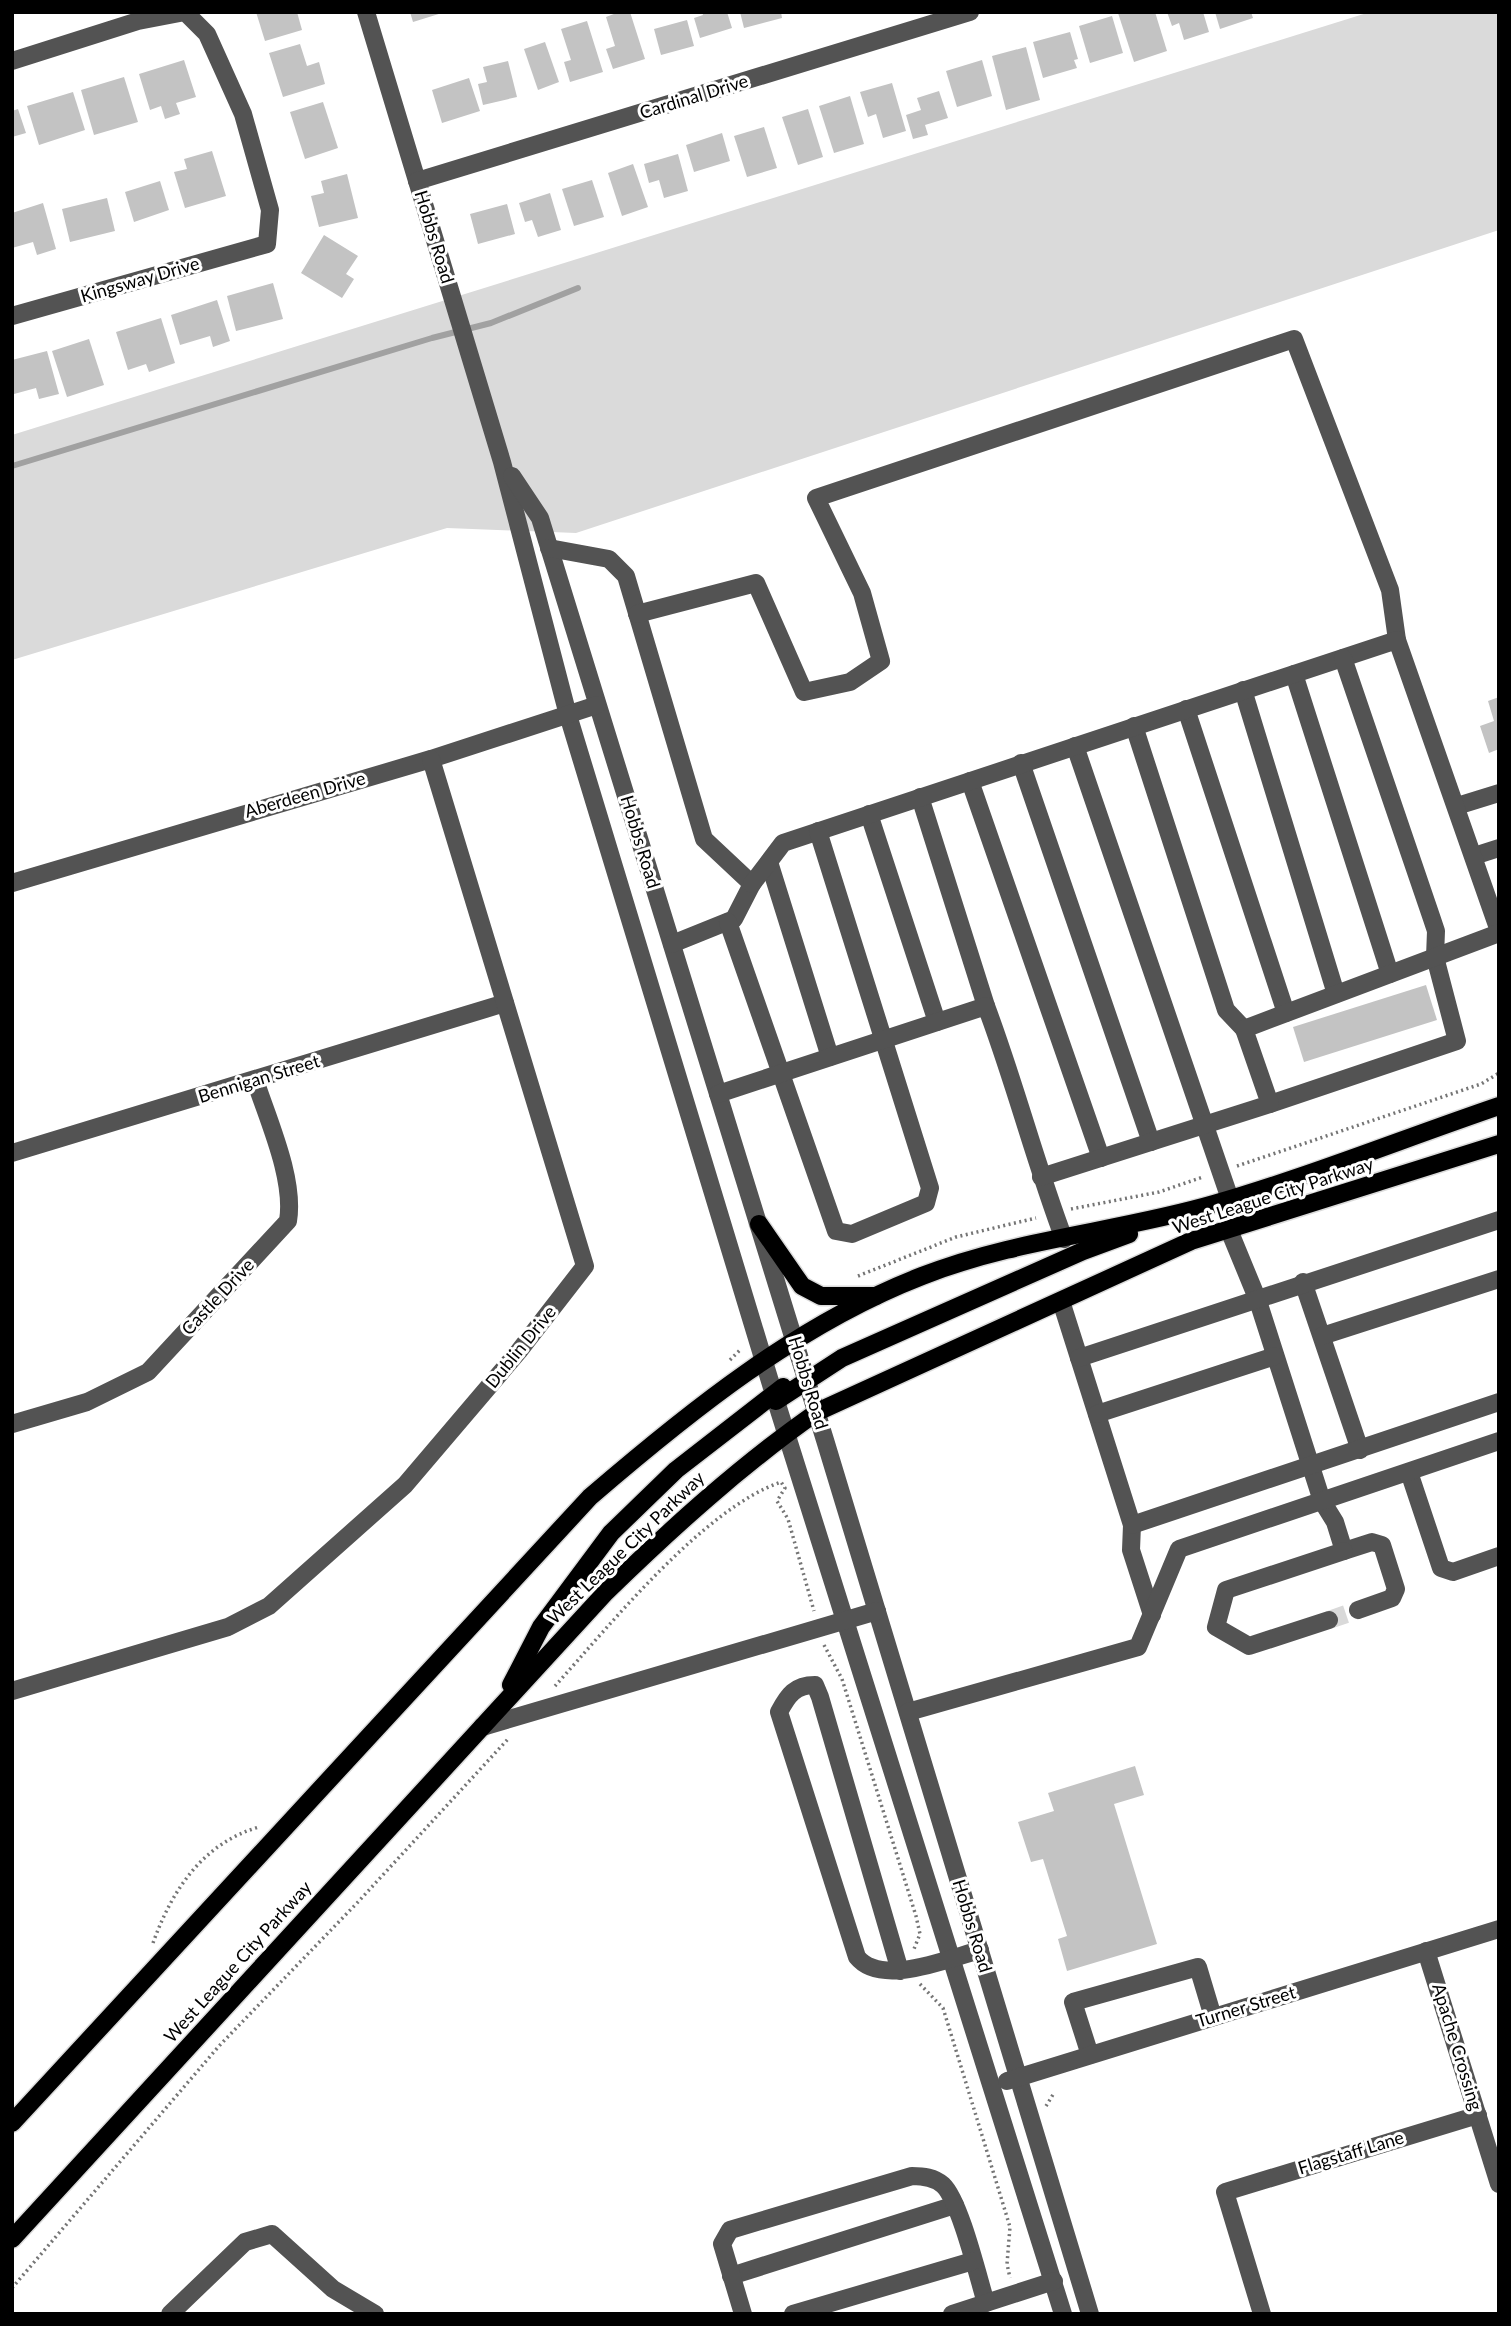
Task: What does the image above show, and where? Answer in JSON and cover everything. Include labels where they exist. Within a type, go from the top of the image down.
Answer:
[{"type":"main road","name":"West League City Parkway","points":[[12,2123],[590,1497],[683,1417],[795,1342],[921,1276],[988,1254],[1222,1202],[1499,1106]]},
{"type":"main road","name":"West League City Parkway","points":[[12,2239],[616,1582],[706,1497],[786,1434],[817,1412],[1191,1241],[1499,1144]]},
{"type":"main road","points":[[487,1721],[541,1627],[611,1532],[676,1470],[775,1397],[806,1376],[1083,1251],[1222,1202]]},
{"type":"main road","points":[[759,1224],[802,1286],[821,1296],[879,1297]]},
{"type":"street","points":[[12,61],[138,21],[185,12]]},
{"type":"street","name":"Kingsway Drive","points":[[12,316],[267,244],[270,210],[243,114],[207,34],[185,12]]},
{"type":"street","name":"Hobbs Road","points":[[366,12],[502,463],[568,715],[786,1434],[994,2085],[1063,2314]]},
{"type":"street","name":"Cardinal Drive","points":[[418,181],[970,12]]},
{"type":"street","points":[[637,614],[755,583],[804,692],[850,682],[881,662],[862,593],[816,498],[1294,339],[1390,590],[1397,640],[1499,932],[1244,1029]]},
{"type":"street","name":"Hobbs Road","points":[[502,463],[540,519],[806,1376],[1090,2314]]},
{"type":"street","points":[[549,548],[609,559],[626,576],[704,839],[752,884]]},
{"type":"street","points":[[672,944],[734,919],[752,884],[783,843],[1397,640]]},
{"type":"street","points":[[1041,1177],[1457,1041],[1435,957],[1436,931],[1343,658]]},
{"type":"street","points":[[1294,674],[1390,974]]},
{"type":"street","points":[[1243,690],[1336,995]]},
{"type":"street","name":"Aberdeen Drive","points":[[12,883],[431,759],[597,705]]},
{"type":"street","points":[[1186,709],[1286,1013]]},
{"type":"street","points":[[1134,726],[1226,1010],[1244,1029],[1270,1104]]},
{"type":"street","points":[[1075,746],[1204,1125],[1222,1202]]},
{"type":"street","name":"Dublin Drive","points":[[12,1691],[228,1627],[269,1606],[405,1485],[519,1351],[585,1266],[431,759]]},
{"type":"street","points":[[1021,764],[1151,1142]]},
{"type":"street","points":[[970,781],[1101,1158]]},
{"type":"street","points":[[1457,806],[1499,793]]},
{"type":"street","points":[[920,797],[986,1006],[1009,1067],[1041,1177],[1064,1239]]},
{"type":"street","points":[[869,814],[937,1022]]},
{"type":"street","points":[[728,922],[832,1225],[839,1233],[852,1234],[926,1203],[931,1194],[818,831]]},
{"type":"street","points":[[1474,856],[1499,848]]},
{"type":"street","points":[[769,862],[830,1057]]},
{"type":"street","name":"Bennigan Street","points":[[12,1153],[505,1003]]},
{"type":"street","points":[[718,1094],[986,1006]]},
{"type":"street","name":"Castle Drive","points":[[12,1424],[87,1402],[148,1372],[288,1221],[291,1204],[287,1183],[255,1080]]},
{"type":"street","points":[[1079,1358],[1303,1282],[1499,1220]]},
{"type":"street","points":[[1229,1230],[1256,1298],[1322,1501],[1335,1522],[1344,1551]]},
{"type":"street","points":[[1322,1336],[1499,1279]]},
{"type":"street","points":[[1303,1282],[1360,1450]]},
{"type":"street","points":[[1061,1301],[1132,1525],[1131,1549],[1152,1615]]},
{"type":"street","points":[[1097,1414],[1275,1356]]},
{"type":"street","points":[[1132,1525],[1499,1402]]},
{"type":"street","points":[[908,1712],[1138,1647],[1179,1549],[1499,1441]]},
{"type":"street","points":[[1409,1472],[1441,1568],[1453,1572],[1499,1556]]},
{"type":"street","points":[[1329,1620],[1249,1646],[1216,1627],[1226,1590],[1372,1542],[1382,1545],[1396,1589],[1392,1598],[1358,1611]]},
{"type":"street","points":[[487,1721],[531,1713],[877,1611]]},
{"type":"street","points":[[908,1969],[820,1697],[815,1685],[803,1685],[789,1694],[779,1712],[857,1957],[864,1966],[878,1972],[908,1969],[980,1950]]},
{"type":"street","name":"Turner Street","points":[[994,2085],[1499,1929]]},
{"type":"street","name":"Apache Crossing","points":[[1426,1951],[1499,2184]]},
{"type":"street","points":[[1090,2055],[1073,2002],[1198,1967],[1213,2017]]},
{"type":"street","name":"Flagstaff Lane","points":[[1262,2314],[1225,2192],[1478,2115]]},
{"type":"street","points":[[743,2314],[722,2244],[730,2230],[912,2176],[929,2177],[943,2185],[955,2205],[986,2303]]},
{"type":"street","points":[[731,2276],[955,2205]]},
{"type":"street","points":[[170,2314],[245,2242],[272,2234],[333,2289],[375,2314]]},
{"type":"street","points":[[793,2314],[972,2261]]},
{"type":"street","points":[[952,2314],[1054,2281]]},
{"type":"path","points":[[12,2288],[219,2046],[358,1902],[660,1572],[737,1502],[781,1482],[785,1488],[777,1501],[788,1520],[825,1651],[842,1679],[916,1916],[920,1934],[908,1969],[943,2008],[1010,2227],[1007,2264],[1015,2294]]},
{"type":"shaded area","points":[[1370,12],[1499,12],[1499,230],[576,533],[447,528],[12,660],[12,435]]},
{"type":"building","points":[[256,12],[297,12],[302,30],[265,41]]},
{"type":"building","points":[[410,12],[441,12],[442,13],[413,22]]},
{"type":"building","points":[[619,12],[630,12],[645,59],[613,69],[606,49],[615,46],[606,17]]},
{"type":"building","points":[[702,12],[727,12],[732,28],[700,38],[694,18],[703,15]]},
{"type":"building","points":[[740,12],[781,12],[782,18],[744,28]]},
{"type":"building","points":[[1155,12],[1167,51],[1134,62],[1118,13]]},
{"type":"building","points":[[1167,12],[1203,12],[1209,32],[1184,40],[1179,23],[1172,26]]},
{"type":"building","points":[[1215,12],[1251,12],[1253,18],[1220,29]]},
{"type":"building","points":[[1112,16],[1123,53],[1090,63],[1079,26]]},
{"type":"building","points":[[687,20],[694,46],[661,55],[654,29]]},
{"type":"building","points":[[587,21],[603,72],[570,82],[564,62],[571,60],[561,29]]},
{"type":"building","points":[[1070,32],[1078,59],[1074,60],[1077,68],[1043,78],[1033,42]]},
{"type":"building","points":[[545,42],[559,82],[538,90],[524,49]]},
{"type":"building","points":[[300,44],[307,66],[319,62],[325,84],[283,97],[269,53]]},
{"type":"building","points":[[1026,47],[1040,100],[1006,110],[992,56]]},
{"type":"building","points":[[184,60],[196,97],[176,103],[180,114],[165,119],[161,106],[150,110],[139,74]]},
{"type":"building","points":[[982,60],[992,96],[957,107],[946,71]]},
{"type":"building","points":[[508,61],[517,97],[483,105],[478,84],[487,82],[483,67]]},
{"type":"building","points":[[124,77],[138,122],[94,135],[81,90]]},
{"type":"building","points":[[469,78],[480,111],[442,123],[432,90]]},
{"type":"building","points":[[892,83],[906,131],[883,138],[876,114],[868,117],[860,92]]},
{"type":"building","points":[[939,91],[948,118],[925,125],[928,135],[913,139],[906,115],[921,110],[917,98]]},
{"type":"building","points":[[73,92],[85,130],[39,145],[27,106]]},
{"type":"building","points":[[850,96],[864,144],[834,153],[819,106]]},
{"type":"building","points":[[323,102],[338,148],[305,159],[290,112]]},
{"type":"building","points":[[18,109],[26,133],[12,137],[12,111]]},
{"type":"building","points":[[808,109],[823,157],[798,165],[782,117]]},
{"type":"building","points":[[764,127],[777,168],[747,177],[734,136]]},
{"type":"building","points":[[722,133],[730,161],[694,172],[686,145]]},
{"type":"building","points":[[212,151],[226,196],[185,208],[174,172],[187,169],[184,159]]},
{"type":"building","points":[[678,154],[688,191],[664,198],[659,180],[649,183],[644,164]]},
{"type":"building","points":[[633,164],[648,207],[622,216],[608,173]]},
{"type":"building","points":[[347,174],[358,218],[319,227],[311,196],[324,193],[321,181]]},
{"type":"building","points":[[592,180],[604,217],[574,226],[562,189]]},
{"type":"building","points":[[160,181],[169,210],[134,222],[125,192]]},
{"type":"building","points":[[550,193],[561,230],[538,237],[532,220],[525,222],[519,203]]},
{"type":"building","points":[[107,198],[115,231],[70,242],[62,209]]},
{"type":"building","points":[[43,203],[56,249],[37,255],[33,242],[12,248],[12,213]]},
{"type":"building","points":[[507,204],[515,234],[478,244],[470,214]]},
{"type":"building","points":[[324,235],[358,256],[346,274],[354,279],[342,298],[301,273]]},
{"type":"building","points":[[273,283],[283,319],[236,331],[227,296]]},
{"type":"building","points":[[217,300],[230,341],[213,347],[210,336],[180,345],[171,315]]},
{"type":"building","points":[[161,318],[175,363],[149,372],[146,364],[128,370],[116,332]]},
{"type":"building","points":[[89,339],[104,385],[67,397],[52,351]]},
{"type":"building","points":[[47,351],[59,394],[39,399],[36,388],[14,394],[12,360]]},
{"type":"building","points":[[1499,697],[1499,749],[1489,753],[1480,726],[1494,721],[1488,701]]},
{"type":"building","points":[[1426,985],[1437,1020],[1304,1062],[1293,1027]]},
{"type":"building","points":[[1135,1766],[1144,1795],[1114,1804],[1157,1944],[1067,1971],[1058,1939],[1067,1936],[1043,1859],[1031,1862],[1018,1822],[1054,1811],[1048,1793]]},
{"type":"waterway","points":[[12,466],[432,338],[491,323],[578,288]]},
{"type":"tunnel","points":[[1329,1620],[1358,1610]]}]
